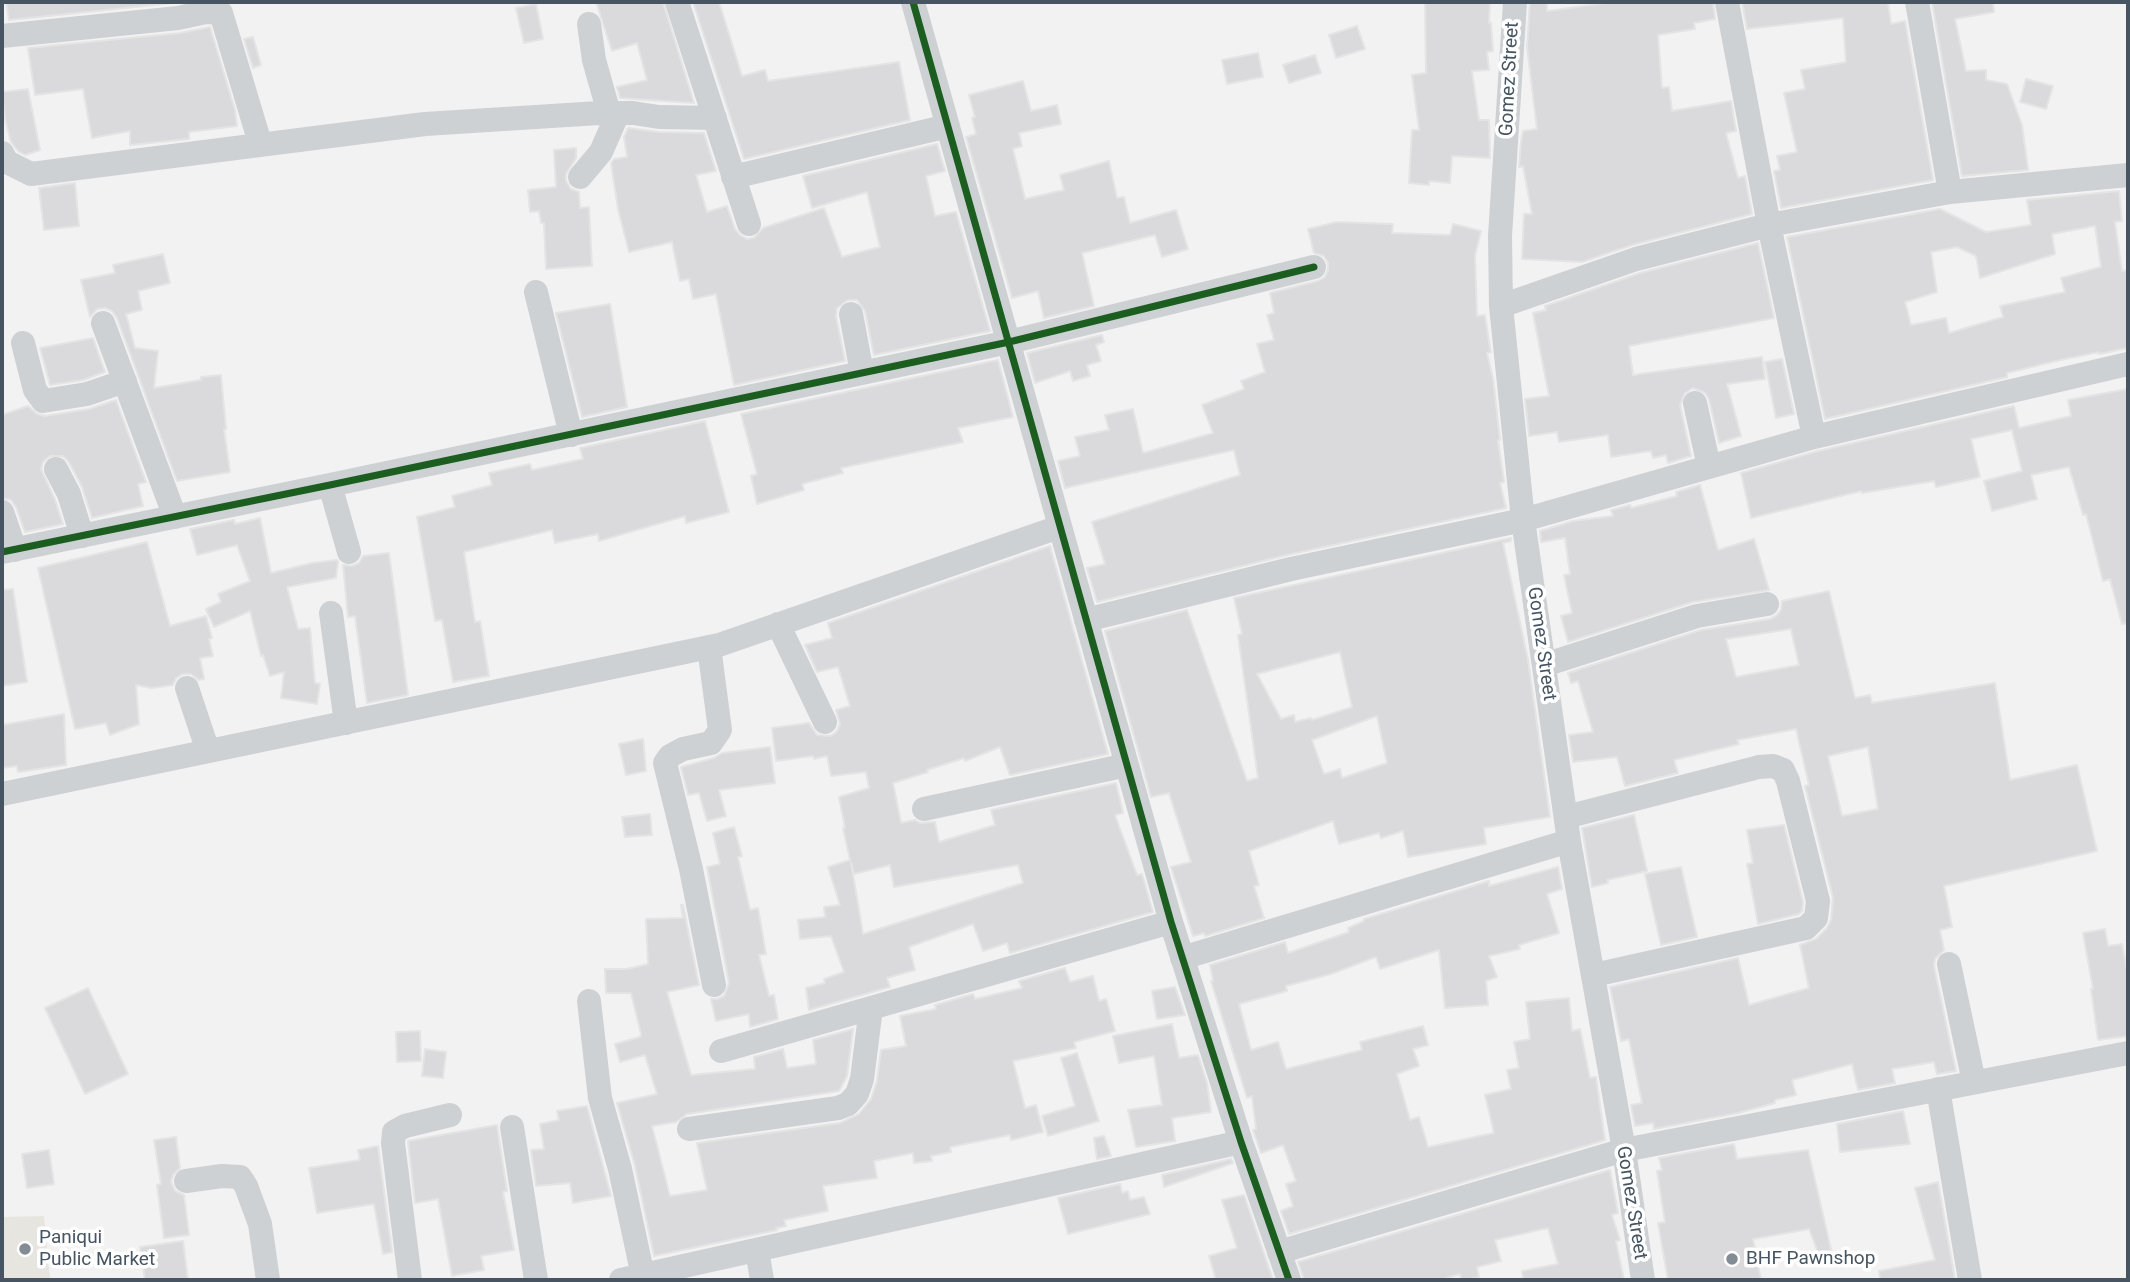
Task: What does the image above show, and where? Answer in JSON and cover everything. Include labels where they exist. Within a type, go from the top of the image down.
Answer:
[{"type":"street","points":[[677,2],[749,224]]},
{"type":"street","points":[[913,2],[1171,922],[1241,1142],[1289,1280]]},
{"type":"street","name":"Gomez Street","points":[[1515,2],[1500,236],[1501,306],[1523,520],[1544,665],[1568,829],[1624,1150],[1643,1280]]},
{"type":"street","points":[[1727,2],[1769,225],[1814,437]]},
{"type":"street","points":[[1917,2],[1950,192]]},
{"type":"street","points":[[2,36],[178,18],[220,7],[260,143]]},
{"type":"street","points":[[580,177],[601,152],[614,113],[594,60],[589,24]]},
{"type":"street","points":[[2,153],[7,162],[31,174],[425,124],[614,113],[715,118]]},
{"type":"street","points":[[733,177],[948,126]]},
{"type":"street","points":[[1501,306],[1636,259],[1769,225],[1950,192],[2128,175]]},
{"type":"street","points":[[2,512],[8,551],[1009,342],[1314,267]]},
{"type":"street","points":[[536,292],[571,435]]},
{"type":"street","points":[[851,313],[862,373]]},
{"type":"street","points":[[103,323],[175,517]]},
{"type":"street","points":[[23,343],[35,390],[43,401],[88,394],[125,382]]},
{"type":"street","points":[[1086,621],[1291,569],[1523,520],[1814,437],[2128,364]]},
{"type":"street","points":[[1695,403],[1709,467]]},
{"type":"street","points":[[56,469],[69,494],[82,536]]},
{"type":"street","points":[[330,485],[349,552]]},
{"type":"street","points":[[2,794],[709,647],[1059,527]]},
{"type":"street","points":[[1544,665],[1697,616],[1767,604]]},
{"type":"street","points":[[331,613],[346,723]]},
{"type":"street","points":[[778,624],[825,722]]},
{"type":"street","points":[[709,647],[720,730],[711,743],[683,749],[670,756],[665,764],[702,917],[714,985]]},
{"type":"street","points":[[187,688],[208,751]]},
{"type":"street","points":[[924,809],[1127,765]]},
{"type":"street","points":[[1182,958],[1759,767],[1773,766],[1783,770],[1818,901],[1816,918],[1806,928],[1594,975]]},
{"type":"street","points":[[721,1051],[1171,922]]},
{"type":"street","points":[[1949,964],[1974,1082]]},
{"type":"street","points":[[589,1001],[600,1098],[620,1169],[632,1278],[1241,1142]]},
{"type":"street","points":[[688,1129],[838,1108],[848,1104],[857,1094],[862,1079],[871,1008]]},
{"type":"street","points":[[1279,1252],[1624,1150],[2128,1053]]},
{"type":"street","points":[[1938,1089],[1970,1280]]},
{"type":"street","points":[[410,1280],[393,1143],[394,1132],[405,1126],[450,1115]]},
{"type":"street","points":[[512,1128],[536,1280]]},
{"type":"street","points":[[186,1181],[222,1176],[240,1177],[260,1224],[268,1280]]},
{"type":"street","points":[[757,1250],[762,1280]]},
{"type":"shaded area","name":"Paniqui Public Market","points":[[44,1216],[50,1280],[2,1280],[2,1217]]},
{"type":"building","points":[[6,2],[183,2],[9,20]]},
{"type":"building","points":[[596,2],[663,2],[694,103],[620,98],[617,87],[647,80],[637,43],[612,51]]},
{"type":"building","points":[[693,2],[719,2],[742,76],[765,70],[768,81],[899,62],[910,120],[744,159]]},
{"type":"building","points":[[1425,2],[1490,2],[1489,23],[1493,51],[1487,52],[1489,70],[1472,71],[1479,120],[1489,120],[1490,158],[1452,156],[1450,183],[1429,181],[1429,185],[1409,183],[1412,130],[1419,130],[1412,75],[1426,73]]},
{"type":"building","points":[[1530,2],[1547,2],[1547,11],[1613,2],[1713,2],[1715,19],[1694,23],[1695,29],[1658,35],[1662,88],[1669,87],[1672,111],[1731,101],[1736,131],[1726,133],[1738,178],[1745,176],[1752,214],[1632,245],[1582,262],[1522,259],[1524,214],[1532,214],[1523,166],[1519,167],[1521,142],[1523,131],[1537,129],[1527,47]]},
{"type":"building","points":[[1742,2],[1888,2],[1891,24],[1905,21],[1933,180],[1781,208],[1774,171],[1780,170],[1777,156],[1797,152],[1784,93],[1805,89],[1801,70],[1846,62],[1843,18],[1747,29]]},
{"type":"building","points":[[1932,2],[1993,2],[1994,12],[1955,19],[1966,71],[1986,70],[1986,80],[2007,84],[2022,125],[2028,170],[1962,176]]},
{"type":"building","points":[[536,4],[543,39],[524,43],[516,8]]},
{"type":"building","points":[[1357,26],[1365,49],[1336,58],[1329,35]]},
{"type":"building","points":[[210,27],[235,110],[237,126],[189,132],[189,139],[130,145],[130,131],[92,138],[83,89],[35,95],[28,48],[180,33]]},
{"type":"building","points":[[253,37],[261,65],[253,68],[244,39]]},
{"type":"building","points":[[1258,53],[1263,77],[1227,84],[1222,60]]},
{"type":"building","points":[[1315,55],[1321,73],[1289,83],[1283,65]]},
{"type":"building","points":[[2026,79],[2053,86],[2046,109],[2020,102]]},
{"type":"building","points":[[1023,81],[1031,111],[1057,105],[1061,124],[1019,133],[1022,146],[1013,149],[1025,199],[1064,190],[1060,175],[1109,161],[1117,198],[1124,197],[1130,223],[1176,210],[1188,249],[1162,257],[1155,235],[1082,253],[1094,306],[1044,318],[1038,291],[1012,298],[966,137],[976,134],[969,95]]},
{"type":"building","points":[[28,89],[40,150],[25,155],[11,142],[2,92]]},
{"type":"building","points":[[628,128],[704,133],[716,171],[696,175],[707,212],[727,206],[735,229],[747,239],[754,238],[763,228],[824,208],[842,257],[880,247],[867,192],[812,208],[803,176],[937,144],[945,171],[926,176],[935,216],[956,212],[990,331],[874,355],[865,311],[857,300],[848,300],[837,308],[836,316],[845,361],[734,385],[716,294],[693,299],[689,279],[680,281],[672,242],[629,252],[618,209],[611,163],[614,159],[627,157],[624,137]]},
{"type":"building","points":[[576,148],[576,158],[566,174],[566,181],[571,189],[579,192],[580,208],[589,207],[592,266],[546,269],[544,223],[541,223],[539,211],[530,212],[528,190],[556,187],[554,150]]},
{"type":"building","points":[[75,183],[79,226],[44,230],[39,188]]},
{"type":"building","points":[[2119,191],[2122,221],[2115,222],[2122,271],[2128,270],[2128,348],[2056,361],[2007,373],[2007,377],[1825,419],[1787,237],[1940,209],[1986,232],[2031,225],[2027,200]],"holes":[[[2095,226],[2101,267],[2061,278],[2065,292],[2000,306],[2003,317],[1949,333],[1946,318],[1911,325],[1905,302],[1937,292],[1931,252],[1957,247],[1976,256],[1980,278],[2055,254],[2052,234]]]},
{"type":"building","points":[[1337,222],[1393,224],[1392,233],[1450,235],[1453,224],[1481,231],[1475,256],[1477,316],[1485,315],[1491,352],[1487,353],[1493,378],[1500,440],[1504,482],[1500,483],[1506,508],[1287,555],[1097,602],[1087,568],[1105,564],[1092,522],[1240,475],[1234,450],[1065,488],[1058,461],[1080,456],[1075,437],[1109,430],[1105,415],[1133,409],[1143,453],[1213,433],[1202,405],[1244,389],[1241,381],[1265,372],[1257,344],[1274,340],[1267,315],[1274,313],[1270,293],[1325,277],[1328,263],[1324,256],[1314,253],[1308,229]]},
{"type":"building","points":[[1758,243],[1774,318],[1629,346],[1633,375],[1762,357],[1765,379],[1727,384],[1741,436],[1719,443],[1709,399],[1705,393],[1693,388],[1685,393],[1680,405],[1691,456],[1668,463],[1666,455],[1653,458],[1651,451],[1611,457],[1608,435],[1559,442],[1557,432],[1529,436],[1525,399],[1549,396],[1533,313],[1546,310],[1545,306],[1640,273]]},
{"type":"building","points":[[163,254],[170,283],[138,291],[142,310],[126,314],[135,348],[158,351],[154,388],[221,375],[230,472],[177,481],[117,318],[112,311],[105,308],[97,309],[90,317],[81,280],[115,273],[113,265]]},
{"type":"building","points":[[610,304],[627,407],[582,417],[556,313]]},
{"type":"building","points":[[1102,335],[1104,342],[1096,345],[1101,361],[1087,365],[1090,376],[1073,381],[1070,371],[1035,383],[1027,353]]},
{"type":"building","points":[[93,338],[105,372],[83,380],[50,385],[40,348]]},
{"type":"building","points":[[1782,359],[1794,414],[1776,418],[1765,362]]},
{"type":"building","points":[[998,360],[1013,417],[958,428],[963,442],[841,468],[843,473],[802,484],[804,490],[757,504],[751,476],[757,474],[741,414]]},
{"type":"building","points":[[2128,389],[2128,623],[2122,624],[2110,579],[2103,581],[2086,514],[2083,515],[2069,467],[2031,475],[2037,499],[1992,511],[1984,481],[2022,471],[2012,430],[1971,439],[1980,477],[1936,487],[1934,481],[1862,493],[1861,491],[1751,518],[1741,473],[1818,451],[2014,406],[2019,428],[2071,416],[2068,400]]},
{"type":"building","points":[[116,400],[146,482],[138,484],[143,506],[92,518],[82,487],[69,462],[63,456],[50,456],[43,462],[41,469],[63,524],[25,532],[16,507],[11,500],[2,498],[2,415],[28,406],[37,414],[45,416],[89,409]]},
{"type":"building","points":[[705,421],[729,512],[686,523],[685,516],[599,541],[598,534],[555,543],[552,530],[464,552],[475,622],[480,621],[489,676],[453,682],[442,620],[435,621],[417,517],[455,507],[452,496],[492,485],[489,473],[530,464],[532,470],[583,459],[580,448]]},
{"type":"building","points":[[1700,485],[1718,550],[1754,539],[1769,590],[1693,602],[1568,642],[1561,616],[1572,613],[1564,575],[1570,574],[1565,538],[1541,542],[1540,531],[1573,521],[1613,516],[1611,510],[1630,505],[1631,508],[1677,496],[1676,492]]},
{"type":"building","points":[[260,518],[271,573],[312,563],[338,562],[336,578],[287,587],[298,629],[310,628],[315,683],[320,684],[317,704],[281,698],[284,672],[270,676],[263,655],[261,656],[250,611],[214,627],[206,609],[221,602],[218,594],[250,581],[237,545],[197,555],[190,529]]},
{"type":"building","points":[[1511,538],[1511,541],[1503,543],[1528,660],[1550,817],[1484,828],[1486,844],[1408,857],[1403,831],[1381,838],[1379,833],[1339,844],[1333,821],[1249,851],[1259,885],[1254,886],[1264,918],[1205,936],[1204,933],[1193,936],[1171,867],[1191,862],[1169,793],[1151,797],[1105,631],[1187,610],[1247,781],[1258,778],[1238,635],[1242,634],[1234,598]],"holes":[[[1340,652],[1352,707],[1312,720],[1311,718],[1295,722],[1294,715],[1281,719],[1257,674]],[[1377,716],[1387,763],[1342,778],[1340,769],[1324,774],[1312,740]]]},
{"type":"building","points":[[147,542],[170,626],[206,616],[212,638],[209,639],[213,656],[200,658],[204,679],[199,680],[191,674],[183,674],[176,678],[173,685],[152,688],[136,685],[139,724],[110,735],[106,723],[75,729],[38,568]]},
{"type":"building","points":[[1050,546],[1108,754],[1010,775],[1000,747],[965,761],[964,758],[927,770],[928,772],[893,783],[901,823],[915,820],[920,823],[935,822],[939,842],[995,825],[991,810],[1116,783],[1123,813],[1115,815],[1137,875],[1142,874],[1153,912],[1010,953],[1007,943],[983,951],[973,924],[909,947],[915,970],[887,978],[890,987],[809,1010],[806,988],[825,983],[824,979],[844,972],[831,936],[800,939],[798,920],[825,917],[824,907],[840,905],[828,867],[850,860],[839,797],[869,788],[866,772],[831,776],[827,756],[776,761],[772,728],[809,723],[817,735],[831,736],[837,731],[840,724],[836,710],[850,706],[838,667],[817,672],[805,645],[832,638],[828,623]],"holes":[[[851,862],[854,874],[890,865],[894,887],[1018,865],[1023,883],[863,934]]]},
{"type":"building","points":[[389,553],[408,695],[367,703],[355,616],[348,617],[343,565],[352,566],[359,563],[363,556]]},
{"type":"building","points":[[13,589],[27,682],[2,686],[2,590]]},
{"type":"building","points":[[1829,591],[1855,698],[1870,695],[1872,703],[1995,683],[2010,780],[2077,765],[2097,851],[1944,886],[1952,927],[1940,930],[1944,950],[1935,959],[1934,966],[1956,1071],[1937,1074],[1934,1062],[1892,1069],[1895,1083],[1858,1090],[1852,1064],[1792,1080],[1796,1095],[1775,1100],[1775,1103],[1654,1129],[1653,1123],[1635,1126],[1631,1105],[1642,1103],[1629,1039],[1621,1041],[1610,987],[1738,958],[1749,1005],[1809,988],[1800,945],[1816,939],[1827,928],[1831,920],[1833,898],[1805,786],[1809,785],[1796,729],[1737,740],[1739,744],[1674,760],[1678,773],[1625,786],[1617,757],[1573,762],[1569,735],[1593,732],[1578,681],[1571,683],[1568,673],[1701,630],[1770,619],[1781,610],[1782,601]],"holes":[[[1791,629],[1799,665],[1736,677],[1726,639]],[[1868,747],[1878,809],[1842,816],[1828,756]]]},
{"type":"building","points":[[64,714],[66,765],[18,772],[17,766],[2,768],[2,725]]},
{"type":"building","points":[[643,739],[646,771],[626,775],[619,744]]},
{"type":"building","points":[[770,747],[775,783],[719,790],[726,816],[707,821],[699,793],[688,795],[681,767],[714,758],[722,753]]},
{"type":"building","points":[[650,814],[652,835],[625,837],[622,817]]},
{"type":"building","points":[[1634,815],[1647,871],[1607,880],[1608,883],[1592,887],[1582,828]]},
{"type":"building","points":[[1784,825],[1803,902],[1802,911],[1758,924],[1747,864],[1753,863],[1747,830]]},
{"type":"building","points":[[734,827],[742,856],[738,857],[750,910],[758,908],[766,954],[759,955],[769,996],[774,995],[778,1019],[750,1027],[749,1014],[716,1021],[711,999],[724,996],[729,983],[707,867],[720,864],[713,833]]},
{"type":"building","points":[[1558,867],[1562,889],[1547,894],[1559,933],[1519,945],[1520,949],[1489,956],[1497,977],[1486,981],[1488,1005],[1445,1008],[1439,950],[1380,969],[1376,957],[1331,974],[1286,986],[1287,991],[1239,1004],[1251,1050],[1278,1042],[1286,1069],[1362,1050],[1360,1042],[1423,1026],[1428,1045],[1413,1049],[1419,1066],[1397,1074],[1410,1120],[1419,1117],[1428,1147],[1494,1133],[1485,1095],[1511,1089],[1507,1070],[1519,1068],[1514,1042],[1530,1039],[1526,1002],[1569,998],[1572,1031],[1580,1029],[1590,1078],[1596,1077],[1605,1140],[1289,1234],[1281,1211],[1293,1206],[1286,1184],[1296,1181],[1283,1145],[1261,1153],[1253,1130],[1256,1129],[1252,1096],[1247,1098],[1211,981],[1210,965],[1285,942],[1288,953],[1349,932],[1348,928],[1364,919],[1489,881],[1489,886]]},
{"type":"building","points":[[1681,867],[1697,937],[1661,945],[1645,874]]},
{"type":"building","points":[[681,905],[699,985],[667,992],[691,1075],[755,1069],[754,1057],[783,1049],[787,1068],[816,1064],[813,1040],[853,1029],[847,1076],[839,1091],[687,1114],[676,1122],[652,1126],[670,1196],[707,1190],[697,1143],[840,1123],[859,1114],[871,1099],[877,1081],[881,1050],[906,1046],[900,1016],[936,1009],[935,1005],[973,994],[975,999],[1022,988],[1019,981],[1065,968],[1070,982],[1093,976],[1099,1001],[1106,999],[1115,1031],[1074,1042],[1076,1048],[1013,1061],[1025,1108],[1036,1105],[1043,1132],[1011,1140],[1010,1135],[950,1147],[951,1152],[931,1156],[932,1161],[914,1163],[913,1153],[874,1161],[877,1178],[823,1186],[828,1211],[784,1220],[786,1226],[776,1228],[777,1230],[654,1256],[635,1166],[617,1103],[657,1094],[645,1055],[620,1062],[615,1044],[640,1037],[641,1034],[631,993],[606,993],[605,969],[627,969],[648,964],[646,919],[683,918]]},
{"type":"building","points":[[2105,929],[2108,946],[2122,944],[2128,976],[2128,1036],[2098,1040],[2093,989],[2083,933]]},
{"type":"building","points":[[1175,987],[1185,1015],[1157,1019],[1152,991]]},
{"type":"building","points":[[88,988],[128,1074],[85,1094],[45,1008]]},
{"type":"building","points":[[1172,1024],[1179,1058],[1198,1055],[1207,1083],[1211,1112],[1172,1118],[1175,1141],[1136,1147],[1128,1110],[1162,1105],[1154,1056],[1119,1063],[1113,1036]]},
{"type":"building","points":[[420,1031],[421,1061],[397,1062],[396,1032]]},
{"type":"building","points":[[425,1049],[446,1052],[443,1078],[422,1076]]},
{"type":"building","points":[[1077,1053],[1099,1121],[1048,1136],[1042,1116],[1075,1106],[1061,1058]]},
{"type":"building","points":[[587,1106],[611,1196],[573,1203],[570,1183],[536,1186],[531,1150],[544,1149],[540,1124],[559,1120],[557,1111]]},
{"type":"building","points":[[1903,1111],[1910,1144],[1840,1152],[1837,1124]]},
{"type":"building","points":[[497,1125],[507,1191],[503,1192],[514,1250],[481,1256],[484,1270],[452,1276],[438,1199],[415,1203],[408,1141]]},
{"type":"building","points":[[1104,1136],[1111,1156],[1097,1159],[1094,1138]]},
{"type":"building","points":[[176,1137],[180,1168],[173,1175],[171,1182],[175,1191],[184,1195],[189,1235],[164,1238],[157,1185],[161,1184],[154,1140]]},
{"type":"building","points":[[1734,1144],[1737,1159],[1808,1150],[1834,1262],[1823,1265],[1809,1229],[1753,1239],[1761,1280],[1668,1280],[1658,1223],[1665,1222],[1657,1171],[1662,1170],[1659,1158]]},
{"type":"building","points":[[378,1146],[392,1252],[383,1254],[374,1204],[317,1213],[309,1168],[360,1160],[358,1150]]},
{"type":"building","points":[[49,1150],[54,1184],[27,1188],[22,1154]]},
{"type":"building","points":[[1231,1159],[1233,1163],[1164,1187],[1162,1175]]},
{"type":"building","points":[[1610,1170],[1618,1213],[1612,1215],[1620,1240],[1616,1241],[1624,1280],[1523,1280],[1522,1271],[1558,1264],[1548,1228],[1495,1240],[1501,1261],[1477,1267],[1479,1277],[1465,1280],[1461,1280],[1460,1274],[1440,1280],[1304,1280],[1298,1262]]},
{"type":"building","points":[[1938,1182],[1955,1280],[1880,1280],[1879,1271],[1935,1260],[1915,1188]]},
{"type":"building","points":[[1120,1184],[1122,1193],[1128,1191],[1130,1200],[1144,1197],[1150,1214],[1068,1234],[1058,1198]]},
{"type":"building","points":[[1244,1195],[1273,1280],[1216,1280],[1209,1256],[1237,1248],[1222,1200]]},
{"type":"building","points":[[183,1241],[188,1280],[145,1280],[140,1247]]},
{"type":"cycle path","points":[[913,2],[1171,922],[1241,1142],[1289,1280]]},
{"type":"cycle path","points":[[2,552],[1009,342],[1314,267]]},
{"type":"place","name":"Paniqui Public Market","points":[[25,1249]]},
{"type":"place","name":"BHF Pawnshop","points":[[1732,1259]]}]
